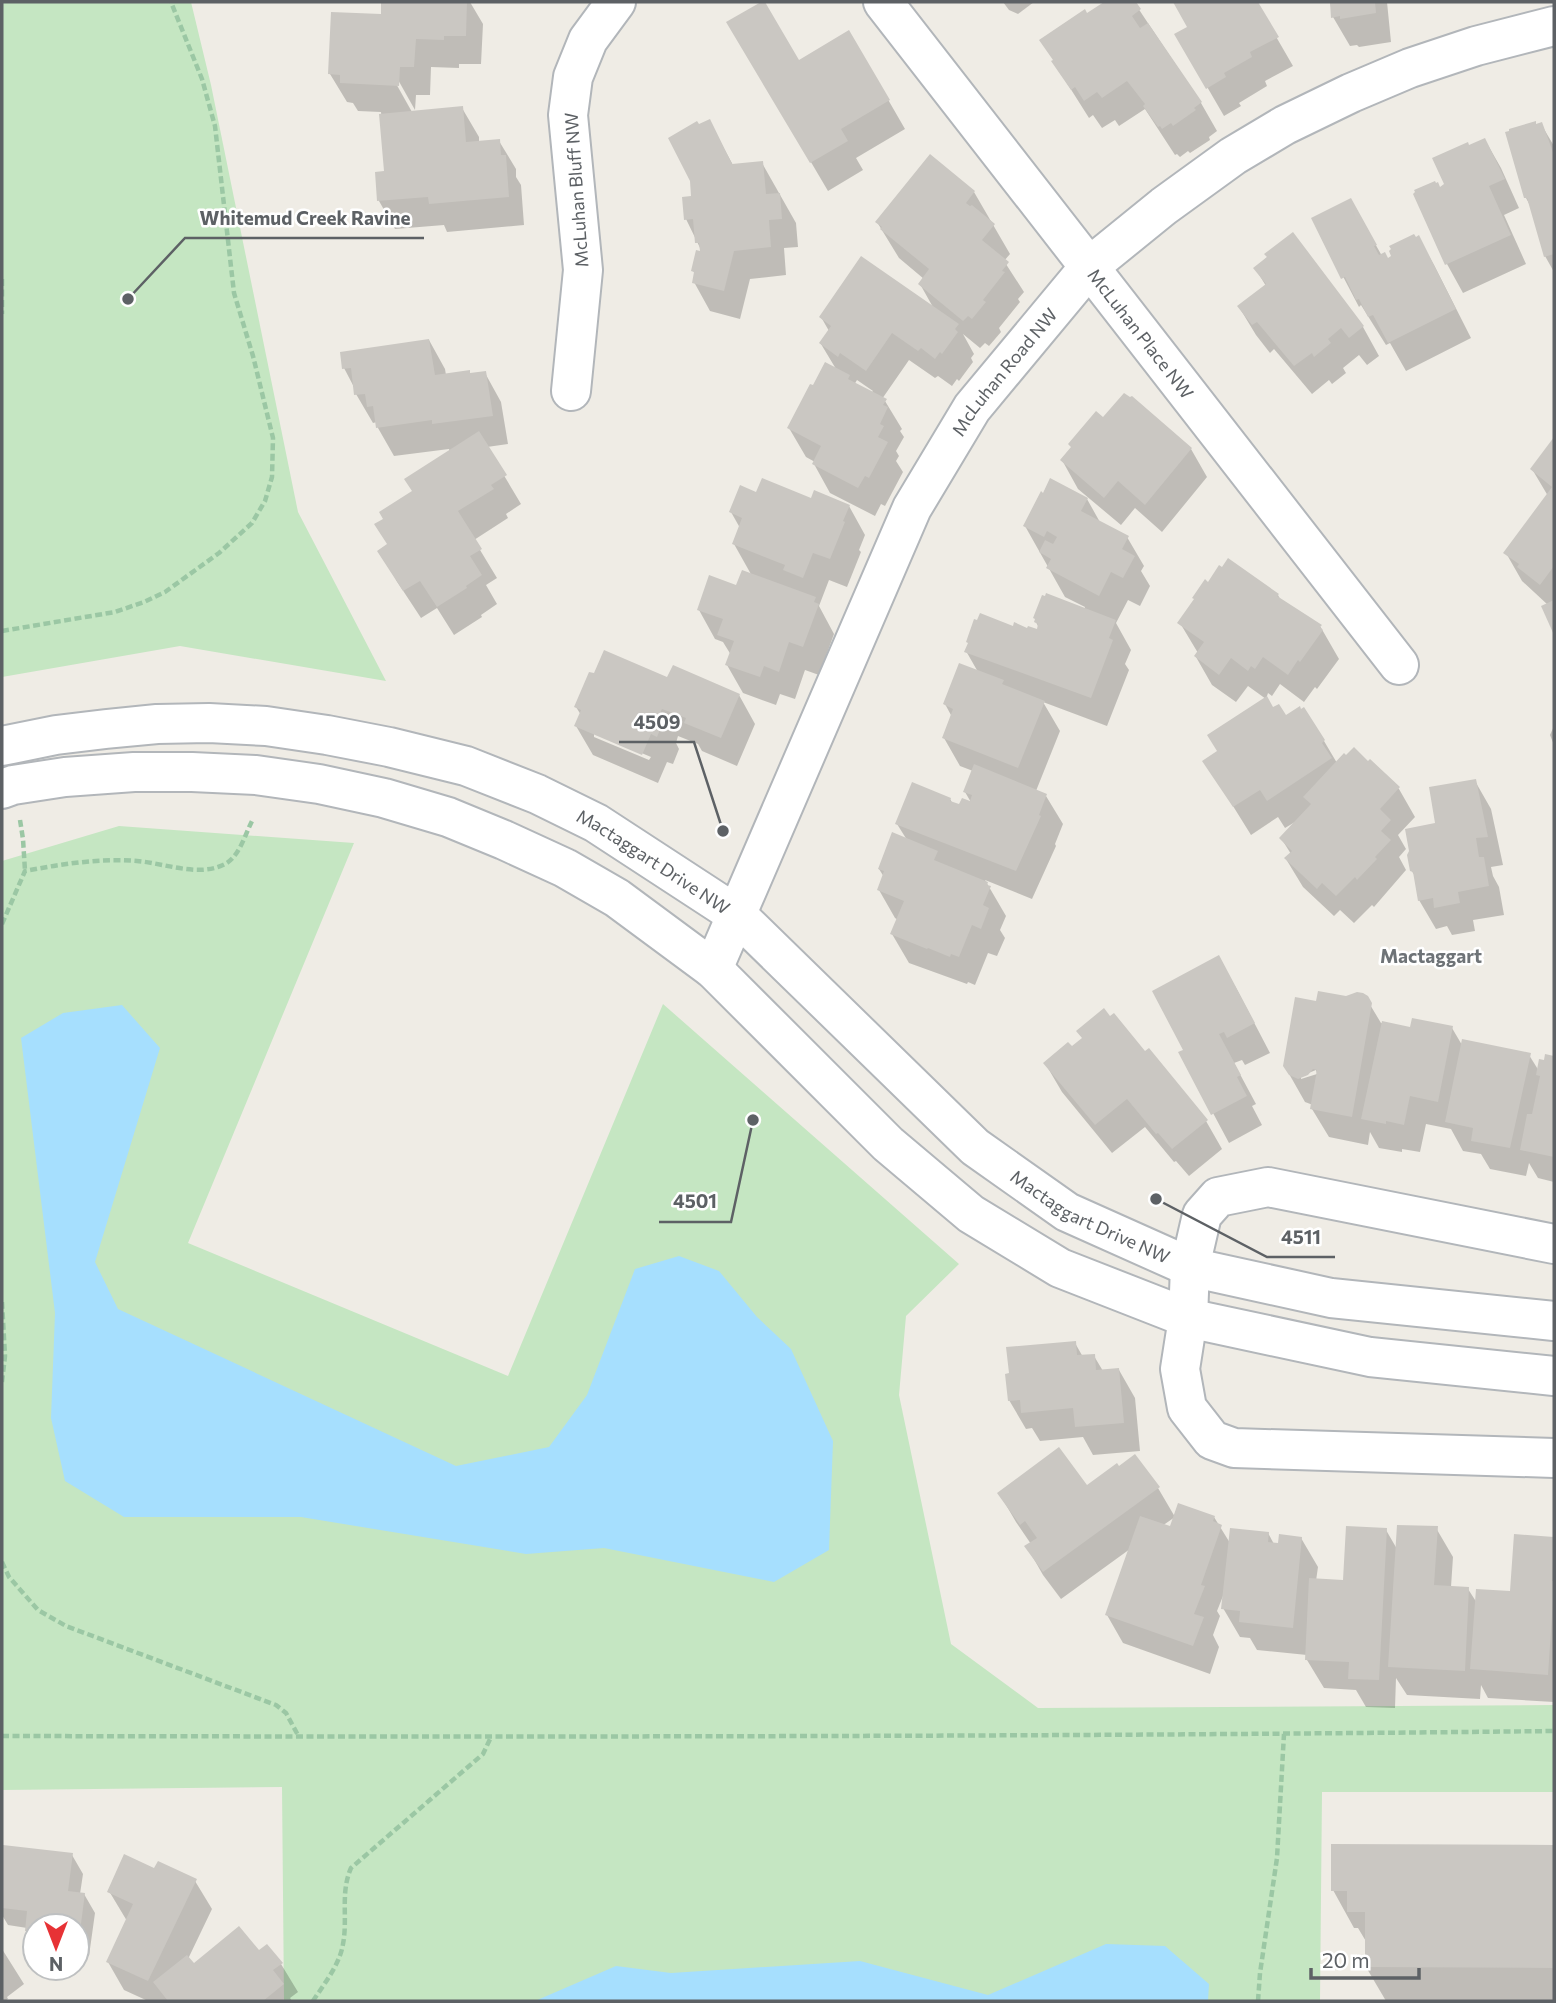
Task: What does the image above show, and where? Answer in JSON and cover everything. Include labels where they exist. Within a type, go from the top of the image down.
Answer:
[{"type":"street","name":"McLuhan Bluff NW","points":[[571,391],[583,270],[568,115],[573,77],[588,40],[616,2]]},
{"type":"street","name":"McLuhan Place NW","points":[[883,2],[1399,665]]},
{"type":"street","name":"McLuhan Road NW","points":[[713,969],[912,508],[972,408],[1090,266],[1184,191],[1233,156],[1285,125],[1410,68],[1476,46],[1554,26]]},
{"type":"street","name":"Mactaggart Drive NW","points":[[2,746],[56,735],[106,729],[209,723],[279,728],[327,735],[466,766],[537,793],[596,823],[737,915],[975,1147],[1067,1212],[1191,1267],[1331,1298],[1554,1321]]},
{"type":"street","points":[[2,789],[65,777],[134,772],[256,775],[384,798],[448,817],[565,868],[617,898],[713,969],[888,1144],[971,1214],[1060,1268],[1188,1318],[1370,1357],[1554,1376]]},
{"type":"street","name":"Mactaggart Drive NW","points":[[1554,1244],[1268,1187],[1218,1197],[1202,1215],[1191,1267],[1188,1318],[1180,1369],[1186,1408],[1212,1440],[1234,1448],[1554,1458]]},
{"type":"path","points":[[2,631],[116,612],[165,592],[219,553],[252,523],[265,501],[272,477],[273,438],[234,293],[215,126],[202,79],[171,2]]},
{"type":"path","points":[[2,279],[2,314]]},
{"type":"path","points":[[2,924],[25,871],[62,864],[107,861],[137,861],[205,869],[223,865],[236,855],[252,821]]},
{"type":"path","points":[[2,1302],[5,1356],[2,1382]]},
{"type":"path","points":[[2,1562],[15,1586],[38,1610],[97,1639],[276,1705],[286,1713],[299,1737]]},
{"type":"path","points":[[2,1737],[1554,1731]]},
{"type":"path","points":[[1258,2001],[1277,1857],[1284,1734]]},
{"type":"path","points":[[313,2001],[339,1958],[344,1943],[344,1890],[351,1868],[483,1754],[491,1737]]},
{"type":"green space","points":[[2,2],[191,2],[211,85],[298,512],[386,681],[180,646],[2,677]]},
{"type":"green space","points":[[119,826],[354,843],[188,1243],[508,1376],[663,1004],[959,1264],[906,1316],[899,1395],[951,1644],[1038,1708],[1554,1705],[1554,1792],[1322,1792],[1320,2001],[284,2001],[282,1787],[2,1790],[2,861]]},
{"type":"water","points":[[122,1005],[160,1048],[95,1262],[118,1309],[456,1466],[549,1447],[587,1395],[635,1269],[679,1256],[719,1271],[757,1317],[791,1349],[833,1441],[829,1550],[774,1582],[604,1548],[526,1554],[301,1517],[124,1517],[65,1481],[51,1418],[55,1313],[21,1038],[63,1013]]},
{"type":"water","points":[[1106,1944],[1165,1946],[1209,1984],[1208,2001],[535,2001],[616,1966],[671,1973],[860,1961],[988,1995]]},
{"type":"building","points":[[381,2],[467,2],[466,36],[444,36],[444,40],[416,39],[414,67],[400,67],[399,86],[340,83],[340,75],[328,74],[331,12],[381,14]]},
{"type":"building","points":[[765,2],[799,60],[849,30],[890,100],[841,129],[848,141],[810,163],[726,22]]},
{"type":"building","points":[[1104,2],[1136,2],[1141,9],[1132,16],[1140,28],[1148,23],[1202,102],[1194,108],[1196,110],[1173,126],[1171,123],[1162,129],[1158,127],[1127,81],[1102,98],[1097,92],[1084,101],[1075,87],[1071,90],[1039,40],[1085,9],[1087,13]]},
{"type":"building","points":[[1173,2],[1258,2],[1279,37],[1250,52],[1252,57],[1224,73],[1226,77],[1206,89],[1174,34],[1187,27]]},
{"type":"building","points":[[1330,2],[1375,2],[1376,13],[1331,18]]},
{"type":"building","points":[[463,106],[466,142],[500,139],[501,155],[506,155],[509,197],[429,204],[428,197],[377,201],[375,172],[384,171],[379,114]]},
{"type":"building","points":[[710,119],[732,164],[763,161],[766,194],[780,193],[782,219],[769,220],[771,247],[734,251],[724,291],[692,283],[694,272],[691,271],[696,250],[700,251],[699,243],[695,243],[693,219],[684,220],[682,197],[691,196],[690,181],[668,138],[697,121],[699,124]]},
{"type":"building","points":[[1536,121],[1536,124],[1542,122],[1554,155],[1554,254],[1544,257],[1505,132]]},
{"type":"building","points":[[1485,138],[1505,179],[1489,186],[1511,235],[1445,265],[1413,194],[1414,190],[1435,181],[1440,187],[1444,184],[1432,158],[1468,142],[1469,145]]},
{"type":"building","points":[[930,154],[975,191],[966,203],[995,224],[982,240],[1009,262],[1002,271],[1005,272],[983,300],[986,302],[972,319],[968,316],[963,321],[918,284],[929,269],[875,222]]},
{"type":"building","points":[[1351,198],[1377,245],[1374,246],[1379,255],[1385,252],[1388,258],[1391,256],[1389,246],[1414,234],[1416,237],[1419,235],[1456,309],[1388,343],[1373,315],[1368,317],[1345,277],[1341,279],[1311,218]]},
{"type":"building","points":[[1293,232],[1364,326],[1349,338],[1341,328],[1328,339],[1331,343],[1314,357],[1312,353],[1294,366],[1257,322],[1252,325],[1237,306],[1266,284],[1253,268],[1267,257],[1264,254]]},
{"type":"building","points":[[861,256],[959,324],[955,329],[958,332],[942,354],[940,352],[935,359],[921,348],[918,351],[892,333],[866,371],[840,353],[838,357],[819,343],[831,326],[819,317]]},
{"type":"building","points":[[429,339],[435,375],[470,370],[470,373],[486,371],[493,416],[432,424],[432,420],[376,428],[373,406],[367,407],[365,394],[354,395],[351,368],[342,369],[340,352]]},
{"type":"building","points":[[825,362],[850,375],[848,379],[887,399],[883,405],[888,407],[880,424],[884,426],[878,437],[888,442],[869,478],[865,476],[858,488],[812,464],[821,446],[787,428]]},
{"type":"building","points":[[1124,393],[1132,396],[1192,448],[1145,505],[1118,481],[1104,498],[1060,460],[1071,447],[1068,444],[1096,411],[1103,417]]},
{"type":"building","points":[[479,431],[507,475],[491,485],[494,489],[458,511],[482,549],[470,556],[482,575],[437,607],[420,581],[403,591],[377,551],[387,544],[374,524],[383,519],[379,512],[412,491],[404,479]]},
{"type":"building","points":[[1554,437],[1554,566],[1540,585],[1517,567],[1519,564],[1503,553],[1552,487],[1530,469]]},
{"type":"building","points":[[762,478],[811,498],[814,490],[850,505],[830,559],[813,553],[803,578],[783,570],[785,565],[732,544],[742,518],[729,512],[740,485],[756,492]]},
{"type":"building","points":[[1050,478],[1088,498],[1081,511],[1129,536],[1122,549],[1135,556],[1123,578],[1111,572],[1099,596],[1046,568],[1051,559],[1039,552],[1045,540],[1053,544],[1057,537],[1047,531],[1044,537],[1023,526]]},
{"type":"building","points":[[1228,558],[1279,594],[1277,596],[1322,625],[1320,627],[1323,630],[1288,675],[1263,657],[1255,669],[1251,666],[1248,671],[1231,658],[1219,675],[1194,656],[1204,642],[1177,623],[1205,579],[1208,582],[1219,565],[1222,567]]},
{"type":"building","points":[[742,570],[816,597],[814,602],[819,604],[803,647],[789,642],[779,672],[764,666],[760,677],[725,665],[734,641],[717,635],[723,619],[697,610],[709,575],[736,585]]},
{"type":"building","points":[[1046,593],[1116,620],[1109,638],[1113,640],[1091,698],[964,652],[974,619],[977,620],[980,613],[1013,626],[1014,622],[1037,629],[1038,624],[1033,618],[1042,595],[1045,596]]},
{"type":"building","points":[[1554,600],[1554,635],[1541,606]]},
{"type":"building","points":[[604,650],[667,677],[673,665],[740,694],[721,738],[684,723],[686,718],[662,709],[658,717],[664,720],[657,737],[651,734],[642,755],[574,726],[581,710],[574,707],[589,672],[594,673]]},
{"type":"building","points":[[959,663],[1004,680],[1002,684],[1045,701],[1018,768],[942,738],[953,709],[943,704]]},
{"type":"building","points":[[1267,696],[1273,707],[1279,704],[1286,715],[1300,706],[1301,709],[1304,707],[1325,740],[1322,743],[1332,758],[1267,801],[1260,790],[1233,807],[1202,761],[1217,751],[1207,735]]},
{"type":"building","points":[[1354,747],[1400,787],[1380,809],[1391,820],[1381,831],[1391,840],[1357,880],[1355,877],[1336,896],[1322,883],[1317,889],[1284,858],[1292,851],[1279,838],[1311,804],[1303,797],[1344,753],[1346,755]]},
{"type":"building","points":[[974,764],[1047,794],[1039,815],[1041,816],[1016,871],[895,824],[912,782],[959,804],[962,798],[970,801],[972,795],[963,792]]},
{"type":"building","points":[[1476,779],[1488,837],[1476,838],[1479,857],[1484,857],[1489,886],[1458,892],[1460,903],[1434,908],[1433,898],[1418,901],[1407,855],[1409,851],[1405,829],[1435,823],[1429,787]]},
{"type":"building","points":[[892,832],[938,851],[934,860],[988,882],[987,885],[991,886],[983,905],[989,908],[981,929],[972,925],[959,957],[951,954],[950,957],[890,934],[904,901],[877,890],[884,871],[878,869]]},
{"type":"building","points":[[1219,955],[1255,1023],[1227,1038],[1224,1032],[1219,1034],[1241,1075],[1237,1077],[1247,1096],[1211,1115],[1178,1052],[1183,1050],[1152,991]]},
{"type":"building","points":[[1318,991],[1346,996],[1363,993],[1372,1003],[1352,1117],[1310,1109],[1317,1070],[1313,1069],[1308,1075],[1298,1079],[1289,1075],[1283,1066],[1295,997],[1316,1001]]},
{"type":"building","points":[[1104,1008],[1110,1016],[1114,1013],[1145,1051],[1149,1048],[1208,1120],[1172,1149],[1127,1099],[1095,1125],[1043,1063],[1068,1042],[1072,1046],[1082,1038],[1076,1031]]},
{"type":"building","points":[[1412,1018],[1453,1026],[1438,1102],[1410,1096],[1404,1125],[1361,1119],[1382,1021],[1410,1027]]},
{"type":"building","points":[[1462,1039],[1531,1053],[1510,1148],[1471,1141],[1473,1128],[1445,1122]]},
{"type":"building","points":[[1545,1054],[1554,1056],[1554,1157],[1520,1150],[1527,1114],[1532,1114],[1540,1076],[1536,1075],[1539,1059],[1544,1060]]},
{"type":"building","points":[[1076,1341],[1077,1355],[1095,1354],[1096,1370],[1119,1368],[1124,1423],[1075,1427],[1073,1408],[1021,1413],[1020,1400],[1008,1401],[1006,1347]]},
{"type":"building","points":[[1059,1447],[1087,1485],[1117,1463],[1119,1466],[1135,1454],[1160,1487],[1043,1572],[1024,1546],[1037,1538],[1025,1521],[1020,1525],[997,1493]]},
{"type":"building","points":[[1178,1503],[1215,1516],[1213,1521],[1222,1525],[1194,1614],[1204,1617],[1193,1646],[1105,1615],[1140,1516],[1170,1526]]},
{"type":"building","points":[[1397,1525],[1438,1526],[1434,1585],[1469,1587],[1465,1671],[1388,1667]]},
{"type":"building","points":[[1346,1526],[1387,1528],[1379,1680],[1348,1679],[1349,1662],[1305,1660],[1309,1578],[1343,1580]]},
{"type":"building","points":[[1230,1528],[1269,1532],[1268,1542],[1278,1543],[1279,1534],[1302,1537],[1293,1628],[1239,1622],[1240,1611],[1221,1609]]},
{"type":"building","points":[[1514,1534],[1554,1537],[1548,1675],[1470,1669],[1476,1589],[1510,1591]]},
{"type":"building","points":[[1331,1844],[1554,1845],[1554,1968],[1365,1967],[1365,1912],[1347,1912],[1347,1891],[1331,1891]]},
{"type":"building","points":[[3,1845],[73,1853],[68,1891],[85,1893],[83,1912],[27,1912],[2,1908]]},
{"type":"building","points":[[124,1854],[154,1868],[158,1861],[197,1879],[148,1981],[106,1962],[133,1904],[107,1892]]},
{"type":"building","points":[[239,1926],[259,1950],[267,1944],[283,1963],[273,1970],[284,1984],[263,2001],[168,2001],[153,1982],[187,1955],[194,1963]]},
{"type":"place","name":"Whitemud Creek Ravine","points":[[128,299]]},
{"type":"place","name":"4509","points":[[723,831]]},
{"type":"place","name":"4501","points":[[753,1120]]},
{"type":"place","name":"4511","points":[[1156,1199]]},
{"type":"district","name":"Mactaggart","points":[[1431,955]]}]
